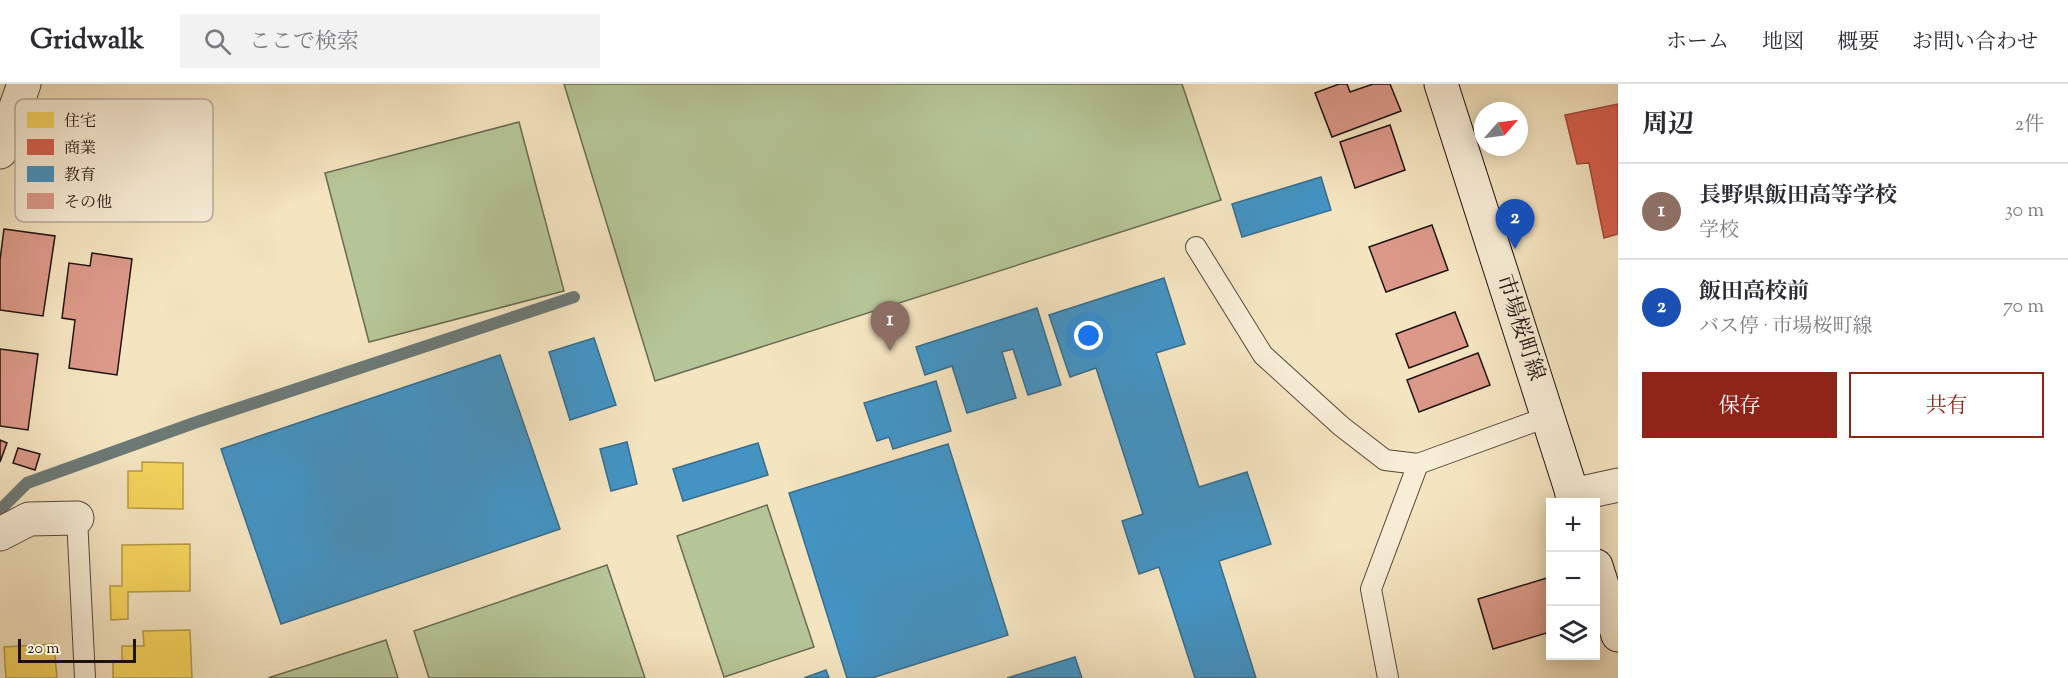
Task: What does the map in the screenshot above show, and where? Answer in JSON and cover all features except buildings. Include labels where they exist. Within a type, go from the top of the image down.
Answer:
[{"type":"main road","points":[[19,99],[24,84]]},
{"type":"main road","name":"市場桜町線","points":[[1441,84],[1574,498]]},
{"type":"main road","points":[[0,153],[15,110]]},
{"type":"main road","points":[[1577,498],[1618,485]]},
{"type":"main road","points":[[0,534],[29,519],[77,518]]},
{"type":"main road","points":[[1600,579],[1618,635]]},
{"type":"lane","points":[[1196,247],[1263,356],[1341,426],[1385,460],[1418,464],[1547,417]]},
{"type":"lane","points":[[1388,678],[1371,589],[1418,464]]},
{"type":"lane","points":[[77,518],[85,678]]},
{"type":"green space","points":[[564,84],[1182,84],[1221,200],[655,381]]},
{"type":"green space","points":[[519,122],[564,291],[369,342],[325,173]]},
{"type":"green space","points":[[767,505],[814,647],[724,677],[677,536]]},
{"type":"green space","points":[[607,565],[645,678],[429,678],[414,631]]},
{"type":"green space","points":[[386,640],[398,678],[268,678]]},
{"type":"waterway","points":[[0,510],[27,483],[194,423],[574,297]]},
{"type":"place","name":"飯田高校前","points":[[1515,249]]},
{"type":"place","name":"長野県飯田高等学校","points":[[890,351]]}]
